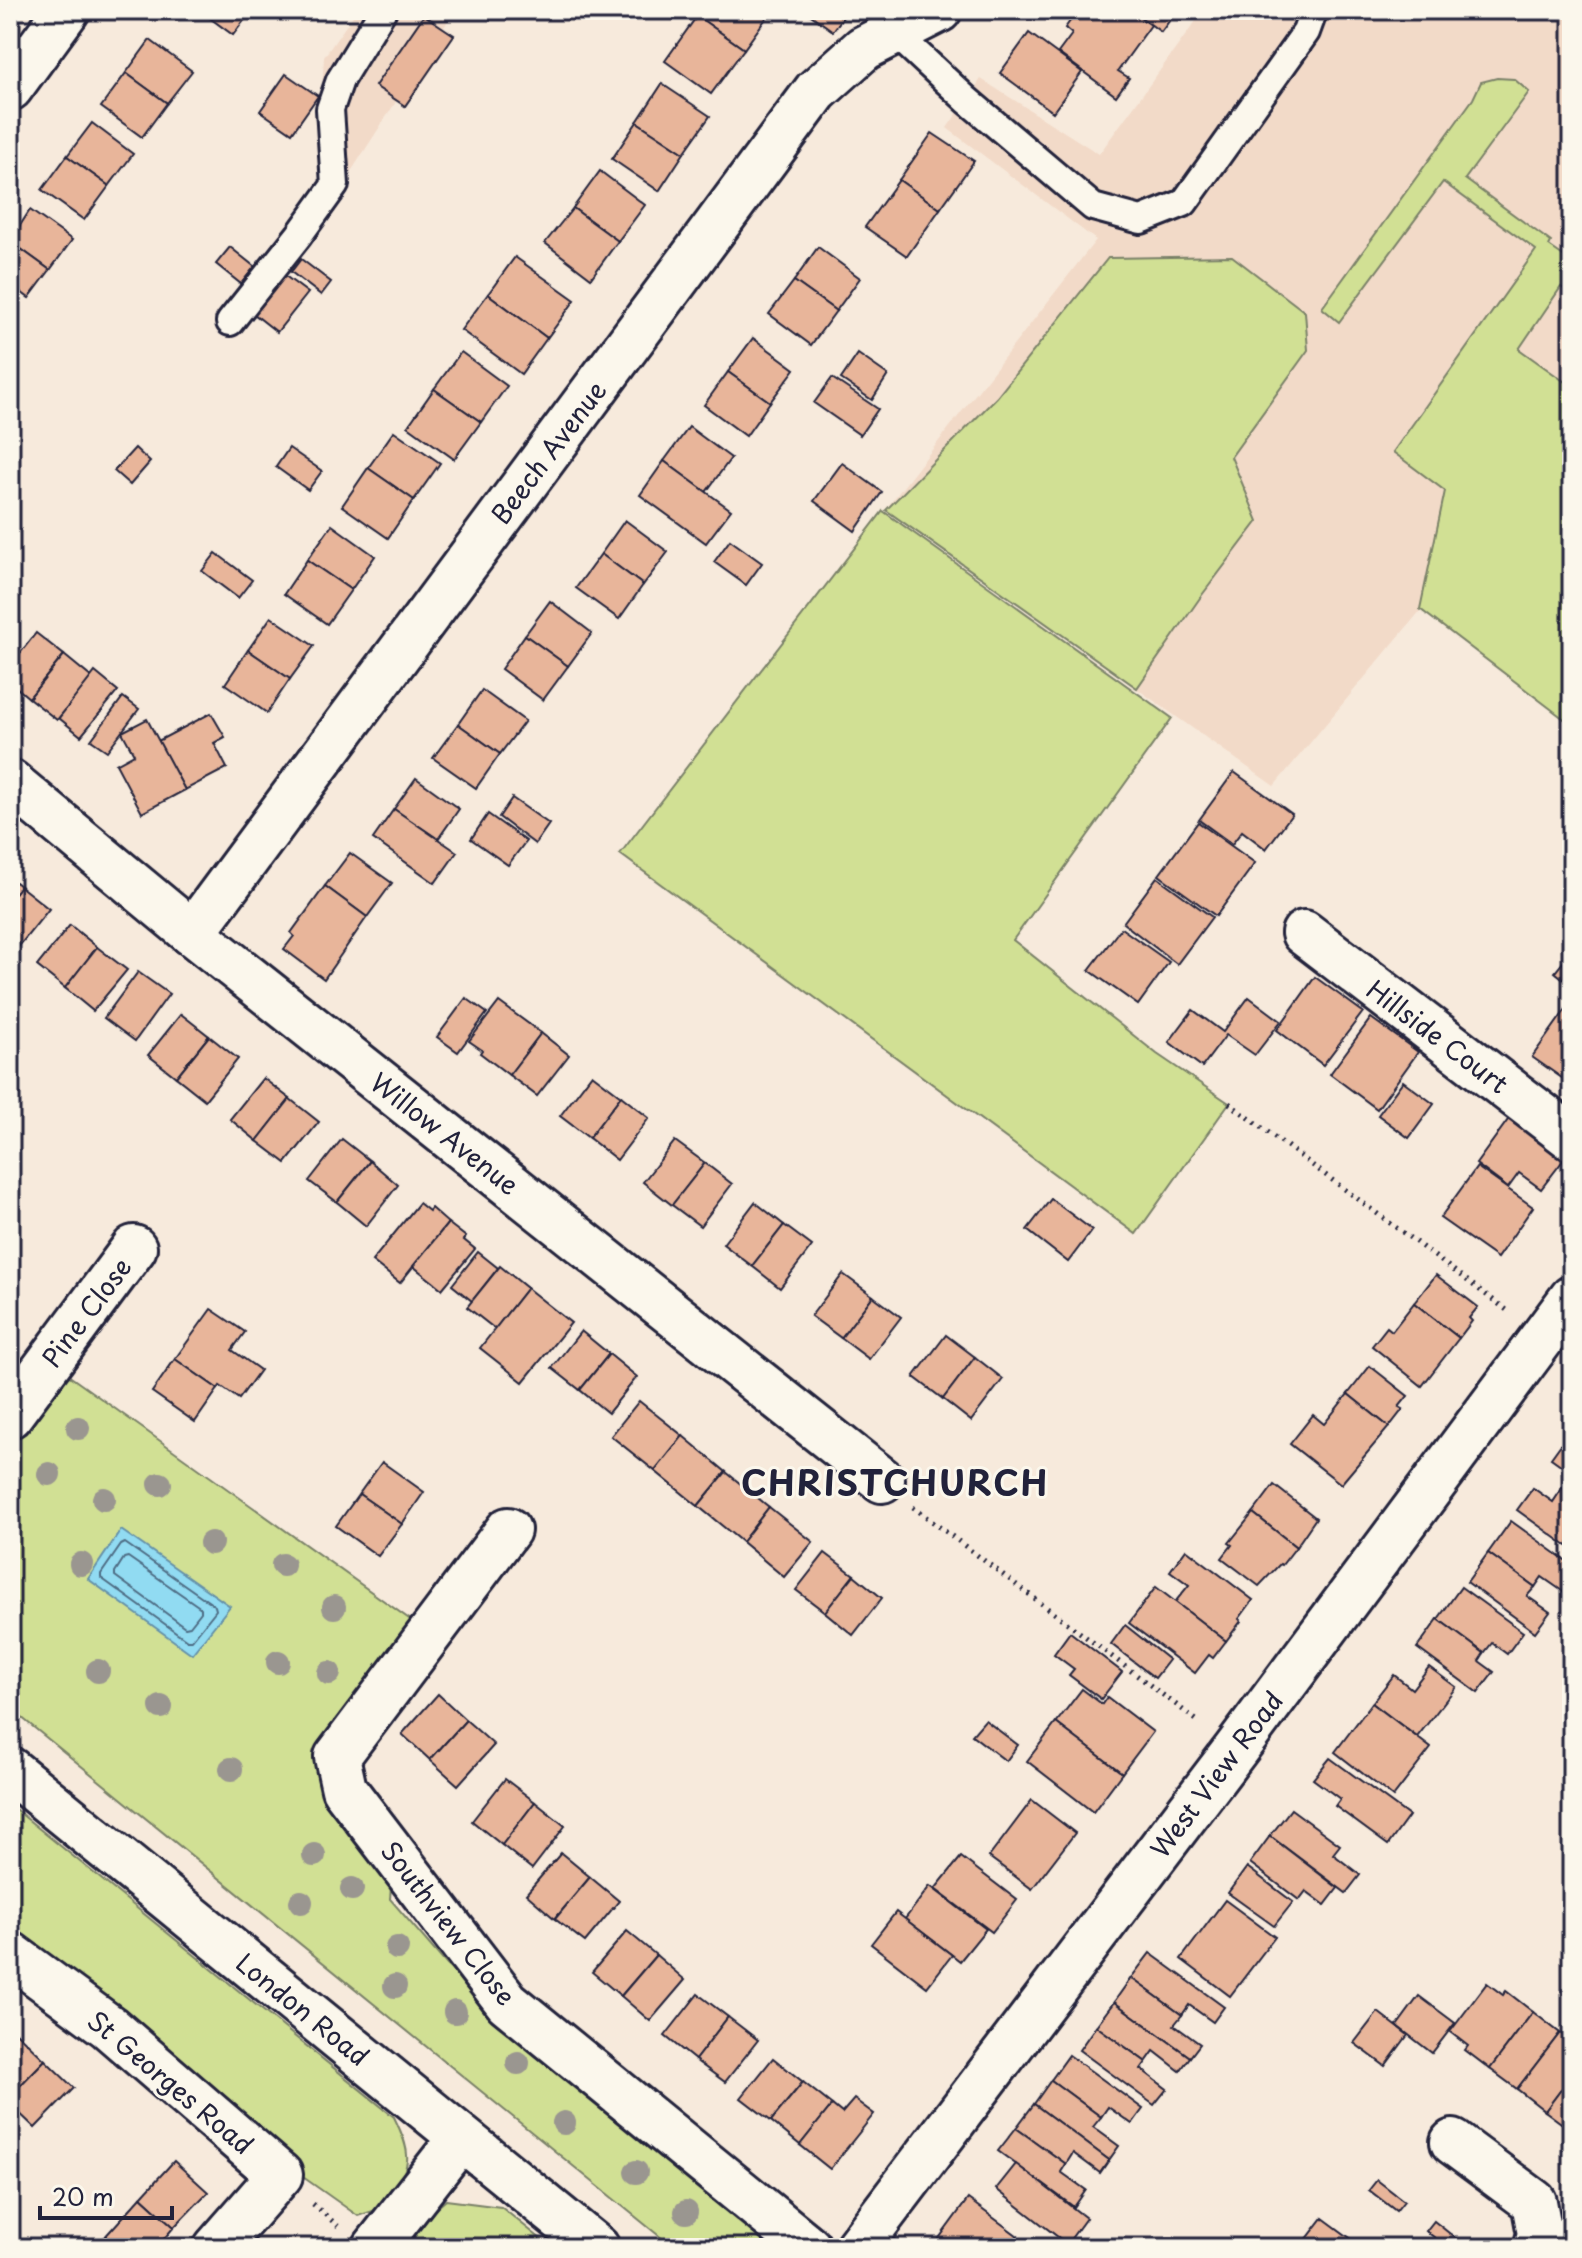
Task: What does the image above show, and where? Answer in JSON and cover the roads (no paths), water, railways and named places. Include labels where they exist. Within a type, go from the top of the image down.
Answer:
[{"type":"street","points":[[10,88],[67,10]]},
{"type":"street","name":"Beech Avenue","points":[[192,933],[816,91],[864,48],[939,10]]},
{"type":"street","name":"Willow Avenue","points":[[10,782],[192,933],[882,1480]]},
{"type":"street","name":"Hillside Court","points":[[1304,933],[1572,1138]]},
{"type":"street","name":"Pine Close","points":[[10,1415],[134,1248]]},
{"type":"street","name":"West View Road","points":[[857,2248],[1236,1749],[1572,1298]]},
{"type":"street","name":"Southview Close","points":[[508,1530],[337,1757],[344,1789],[507,2002],[809,2248]]},
{"type":"street","name":"London Road","points":[[10,1770],[597,2248]]},
{"type":"street","name":"St Georges Road","points":[[10,1954],[109,2027],[280,2175],[216,2248]]},
{"type":"street","points":[[359,2240],[461,2138]]},
{"type":"street","points":[[1453,2142],[1534,2202],[1540,2234],[1536,2248]]},
{"type":"lane","points":[[230,322],[335,185],[330,109],[340,80],[383,10]]},
{"type":"lane","points":[[895,33],[967,100],[1093,207],[1141,220],[1184,203],[1306,32],[1314,10]]},
{"type":"water","points":[[121,1530],[230,1606],[192,1654],[88,1579]]},
{"type":"district","name":"CHRISTCHURCH","points":[[895,1482]]}]
